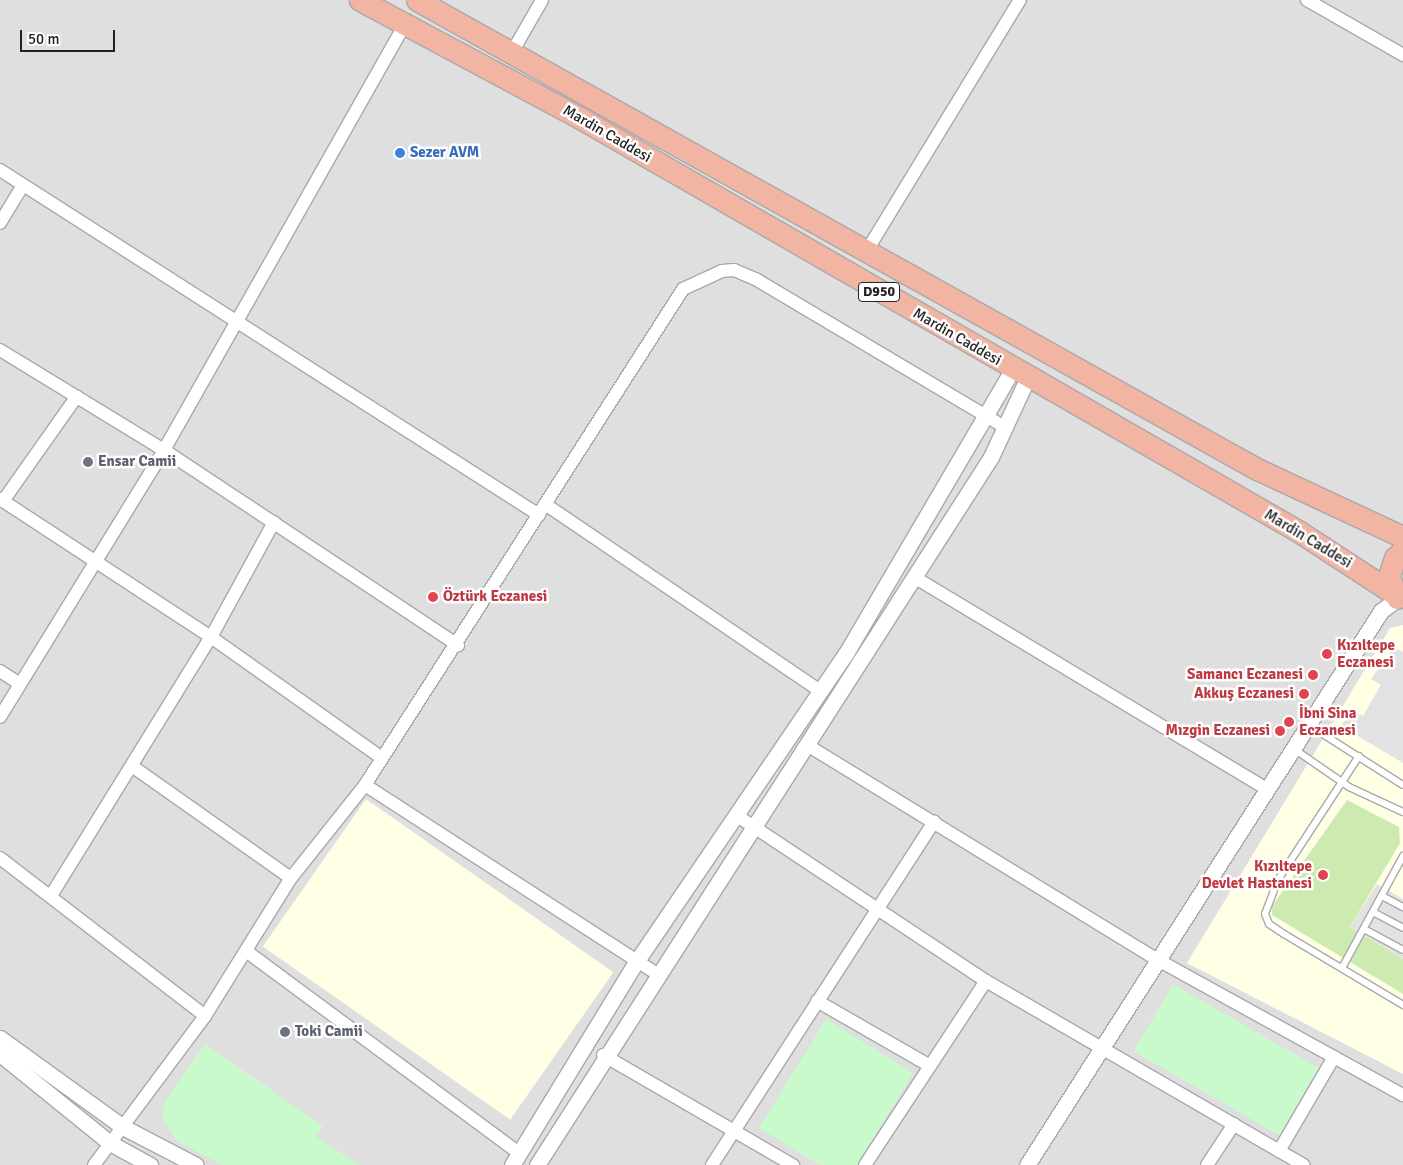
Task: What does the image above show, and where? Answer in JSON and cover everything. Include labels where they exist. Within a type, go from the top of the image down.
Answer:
[{"type":"highway","name":"Mardin Caddesi","points":[[360,0],[580,118],[1020,373],[1298,531],[1398,598]]},
{"type":"highway","name":"Mardin Caddesi","points":[[417,0],[1257,469],[1403,537]]},
{"type":"highway","points":[[1398,598],[1390,567],[1403,550]]},
{"type":"street","points":[[511,54],[542,0]]},
{"type":"street","points":[[866,252],[1020,0]]},
{"type":"street","points":[[1307,0],[1403,55]]},
{"type":"street","points":[[0,717],[93,561],[164,450],[405,24]]},
{"type":"street","points":[[0,170],[235,322],[542,509],[820,691]]},
{"type":"street","points":[[0,223],[23,184]]},
{"type":"street","points":[[94,1165],[204,1016],[292,878],[365,785],[458,646],[542,509],[683,289],[722,272],[734,270],[758,280],[1004,427]]},
{"type":"street","points":[[0,350],[164,450],[458,646]]},
{"type":"street","points":[[537,1165],[603,1055],[657,974],[820,691],[987,417],[1020,373]]},
{"type":"street","points":[[246,951],[516,1159],[636,962],[806,745],[914,576],[1004,427],[1020,373]]},
{"type":"street","points":[[77,396],[1,500],[211,637],[382,758]]},
{"type":"street","points":[[52,894],[211,637],[274,522]]},
{"type":"street","points":[[914,576],[1268,790]]},
{"type":"street","points":[[1028,1165],[1106,1048],[1158,960],[1310,726],[1381,611],[1398,598]]},
{"type":"street","points":[[0,671],[20,684]]},
{"type":"street","points":[[806,745],[1158,960],[1403,1095]]},
{"type":"street","points":[[132,766],[292,878]]},
{"type":"street","points":[[365,785],[657,974]]},
{"type":"street","points":[[745,821],[986,981],[1106,1048],[1303,1165]]},
{"type":"street","points":[[712,1165],[934,822]]},
{"type":"street","points":[[0,858],[52,894],[204,1016]]},
{"type":"street","points":[[865,1165],[986,981]]},
{"type":"street","points":[[817,1001],[930,1066]]},
{"type":"street","points":[[0,1038],[123,1127],[196,1165]]},
{"type":"street","points":[[0,1054],[110,1143],[150,1165]]},
{"type":"street","points":[[603,1055],[793,1165]]},
{"type":"street","points":[[1279,1151],[1334,1057]]},
{"type":"street","points":[[1207,1165],[1234,1124]]},
{"type":"lane","points":[[1310,726],[1403,785]]},
{"type":"lane","points":[[1294,749],[1342,782],[1403,812]]},
{"type":"lane","points":[[1359,756],[1265,905],[1269,924],[1403,1005]]},
{"type":"lane","points":[[1342,968],[1403,856]]},
{"type":"lane","points":[[1382,896],[1403,907]]},
{"type":"lane","points":[[1373,912],[1403,928]]},
{"type":"lane","points":[[1364,929],[1403,950]]},
{"type":"shaded area","points":[[0,0],[1403,0],[1403,1165],[0,1165]]},
{"type":"shaded area","name":"Kızıltepe Devlet Hastanesi","points":[[1403,625],[1403,1074],[1187,963],[1390,628]]},
{"type":"shaded area","points":[[1394,647],[1403,652],[1403,763],[1341,726],[1351,711],[1363,716],[1381,685],[1371,679]]},
{"type":"shaded area","points":[[366,799],[613,972],[510,1120],[263,946]]},
{"type":"shaded area","points":[[1377,884],[1403,899],[1403,959],[1350,927]]},
{"type":"green space","points":[[1347,800],[1399,827],[1400,843],[1350,927],[1403,959],[1403,994],[1272,915],[1272,906]]},
{"type":"green space","points":[[1173,984],[1318,1068],[1279,1136],[1134,1052]]},
{"type":"green space","points":[[826,1019],[913,1073],[857,1165],[820,1165],[759,1128]]},
{"type":"green space","points":[[205,1044],[323,1126],[315,1136],[360,1165],[222,1165],[176,1140],[162,1119],[164,1103]]},
{"type":"place","name":"Sezer AVM","points":[[400,153]]},
{"type":"place","name":"Ensar Camii","points":[[88,462]]},
{"type":"place","name":"Öztürk Eczanesi","points":[[433,597]]},
{"type":"place","name":"Kızıltepe Eczanesi","points":[[1327,654]]},
{"type":"place","name":"Samancı Eczanesi","points":[[1313,675]]},
{"type":"place","name":"Akkuş Eczanesi","points":[[1304,694]]},
{"type":"place","name":"İbni Sina Eczanesi","points":[[1289,722]]},
{"type":"place","name":"Mızgin Eczanesi","points":[[1280,731]]},
{"type":"place","name":"Kızıltepe Devlet Hastanesi","points":[[1323,875]]},
{"type":"place","name":"Toki Camii","points":[[285,1032]]}]
